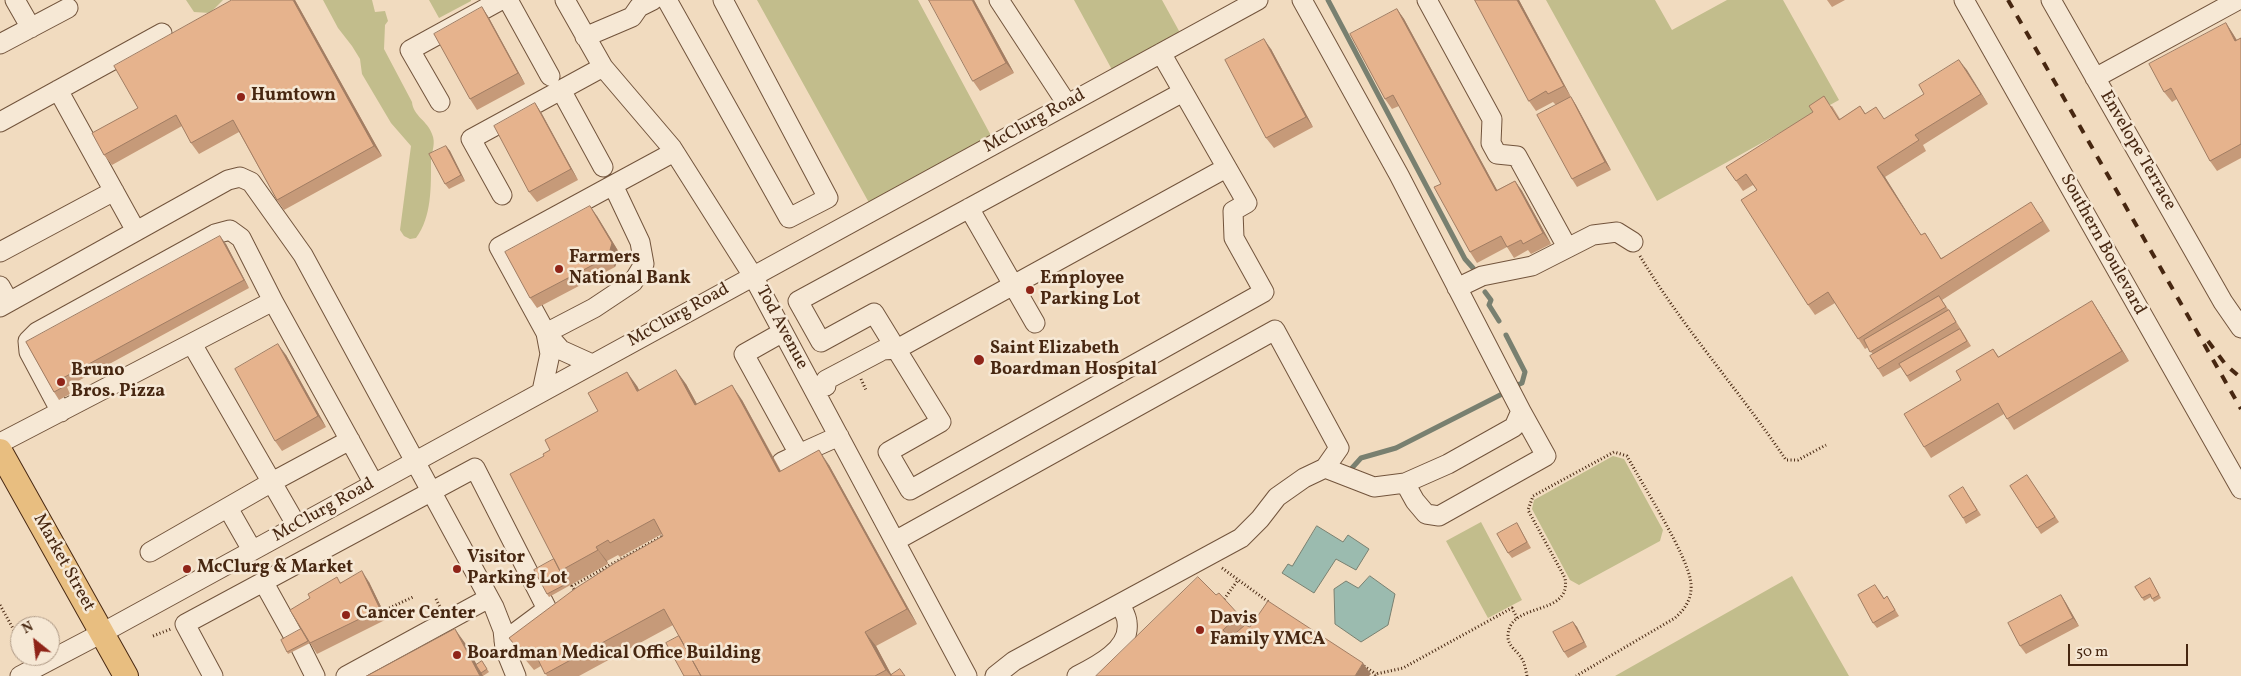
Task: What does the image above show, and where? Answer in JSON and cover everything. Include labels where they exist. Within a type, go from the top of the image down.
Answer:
[{"type":"main road","name":"Market Street","points":[[1,452],[126,676]]},
{"type":"street","points":[[15,0],[31,28]]},
{"type":"street","points":[[440,102],[410,50],[501,0]]},
{"type":"street","points":[[508,0],[603,166]]},
{"type":"street","name":"Tod Avenue","points":[[566,0],[602,67],[674,152],[753,276],[783,332],[820,389],[839,436],[967,676]]},
{"type":"street","points":[[667,0],[789,218],[828,198],[722,0]]},
{"type":"street","points":[[999,0],[1067,104]]},
{"type":"street","name":"McClurg Road","points":[[20,676],[102,633],[1258,0]]},
{"type":"street","points":[[1302,0],[1399,175],[1546,456],[1439,516],[1426,514],[1415,501],[1405,484]]},
{"type":"street","points":[[1427,0],[1492,119],[1491,143],[1498,154],[1517,156],[1567,247]]},
{"type":"street","name":"Southern Boulevard","points":[[1964,0],[2241,489]]},
{"type":"street","name":"Envelope Terrace","points":[[2051,0],[2095,78],[2231,304],[2241,328]]},
{"type":"street","points":[[2095,78],[2238,0]]},
{"type":"street","points":[[586,37],[604,28],[612,15],[629,7],[646,4]]},
{"type":"street","points":[[0,44],[68,8]]},
{"type":"street","points":[[0,122],[162,33]]},
{"type":"street","points":[[1161,53],[1246,203],[1233,211],[1234,238],[1264,292],[910,490],[888,452],[941,422],[874,313],[821,342],[798,301],[1183,92]]},
{"type":"street","points":[[502,195],[471,139],[555,83],[602,67]]},
{"type":"street","points":[[58,90],[136,231]]},
{"type":"street","points":[[592,364],[561,350],[546,334],[499,246],[674,152]]},
{"type":"street","points":[[896,349],[888,362],[863,383],[832,390],[820,389],[826,380],[884,350],[896,349],[1226,168]]},
{"type":"street","points":[[3,298],[136,231],[228,180],[240,177],[251,182],[303,255],[416,461],[489,598],[503,630],[504,641],[516,676]]},
{"type":"street","points":[[546,334],[594,308],[633,282],[644,264],[640,242],[613,184]]},
{"type":"street","points":[[0,252],[114,190]]},
{"type":"street","points":[[969,208],[1036,323]]},
{"type":"street","points":[[61,412],[29,352],[28,341],[37,332],[215,234],[230,230],[241,238],[374,484]]},
{"type":"street","points":[[1457,288],[1482,276],[1532,266],[1593,235],[1617,232],[1632,242]]},
{"type":"street","points":[[1,452],[61,412],[274,302]]},
{"type":"street","points":[[895,541],[1275,330],[1340,448],[1325,468],[1304,478],[1277,497],[1260,519],[1241,538],[1014,661],[995,676]]},
{"type":"street","points":[[783,332],[744,354],[799,454]]},
{"type":"street","points":[[542,391],[550,354],[546,334]]},
{"type":"street","points":[[192,344],[297,526]]},
{"type":"street","points":[[1325,468],[1374,487],[1405,484],[1448,464],[1514,427],[1518,405]]},
{"type":"street","points":[[782,462],[839,436]]},
{"type":"street","points":[[150,552],[350,440]]},
{"type":"street","points":[[213,676],[185,624],[475,468],[547,610],[504,641]]},
{"type":"street","points":[[228,508],[252,550]]},
{"type":"street","points":[[264,583],[315,676]]},
{"type":"street","points":[[346,676],[489,598]]},
{"type":"street","points":[[1077,676],[1118,649],[1126,636],[1127,622],[1120,604]]},
{"type":"path","points":[[1632,242],[1669,303],[1765,429],[1786,460],[1798,460],[1826,445]]},
{"type":"path","points":[[1527,676],[1524,662],[1509,642],[1509,627],[1518,618],[1555,602],[1564,595],[1566,586],[1565,578],[1528,510],[1533,496],[1614,452],[1627,456],[1687,569],[1691,584],[1690,596],[1684,609],[1675,618],[1576,676]]},
{"type":"path","points":[[661,536],[667,548],[581,600],[576,592],[572,586],[661,536]]},
{"type":"path","points":[[1222,568],[1272,604]]},
{"type":"path","points":[[1221,603],[1238,580]]},
{"type":"path","points":[[567,593],[576,592]]},
{"type":"path","points":[[383,611],[413,597]]},
{"type":"path","points":[[0,605],[10,623]]},
{"type":"path","points":[[1359,663],[1375,675],[1403,668],[1512,608],[1518,618]]},
{"type":"shaded area","points":[[186,0],[223,0],[210,13],[194,12]]},
{"type":"shaded area","points":[[323,0],[372,0],[375,12],[385,11],[388,21],[385,25],[384,49],[415,111],[430,129],[434,141],[431,160],[430,201],[425,221],[416,238],[410,239],[404,236],[400,230],[411,146],[391,123],[362,74],[360,59],[338,28]]},
{"type":"shaded area","points":[[429,0],[471,0],[471,1],[439,18]]},
{"type":"shaded area","points":[[757,0],[918,0],[995,143],[873,210]]},
{"type":"shaded area","points":[[1074,0],[1162,0],[1184,40],[1116,77]]},
{"type":"shaded area","points":[[1546,0],[1655,0],[1672,30],[1727,0],[1783,0],[1839,100],[1657,201]]},
{"type":"shaded area","points":[[1613,456],[1624,459],[1663,530],[1660,541],[1579,585],[1570,580],[1532,509],[1534,500]]},
{"type":"shaded area","points":[[1481,522],[1522,600],[1488,618],[1446,541]]},
{"type":"shaded area","points":[[1317,526],[1343,542],[1348,535],[1369,549],[1356,570],[1336,559],[1314,593],[1282,573],[1288,564],[1292,566]]},
{"type":"shaded area","points":[[1370,576],[1395,594],[1388,625],[1361,642],[1335,624],[1334,589],[1346,581],[1358,588]]},
{"type":"shaded area","points":[[1792,576],[1849,676],[1615,676]]},
{"type":"building","name":"Humtown","points":[[232,0],[293,0],[374,146],[277,200],[233,120],[191,143],[176,115],[104,155],[92,133],[138,108],[114,66]]},
{"type":"building","points":[[929,0],[972,0],[1006,63],[973,81]]},
{"type":"building","points":[[1475,0],[1517,0],[1564,86],[1548,94],[1546,91],[1529,101]]},
{"type":"building","points":[[482,7],[518,73],[470,99],[434,34]]},
{"type":"building","points":[[1397,9],[1496,191],[1515,181],[1543,233],[1523,244],[1521,240],[1507,247],[1501,236],[1470,252],[1434,187],[1441,184],[1393,95],[1385,99],[1350,34]]},
{"type":"building","points":[[2226,23],[2235,41],[2241,38],[2241,144],[2210,161],[2171,88],[2164,92],[2149,64]]},
{"type":"building","points":[[1264,39],[1306,117],[1266,138],[1225,60]]},
{"type":"building","points":[[1959,60],[1981,94],[1915,135],[1919,140],[1877,167],[1921,235],[1925,233],[1941,259],[2031,202],[2043,221],[1858,339],[1828,292],[1808,305],[1741,200],[1757,190],[1746,174],[1736,181],[1726,167],[1813,112],[1809,106],[1824,96],[1839,120],[1860,106],[1865,114],[1876,107],[1884,119],[1924,94],[1919,85]]},
{"type":"building","points":[[1571,97],[1605,162],[1572,179],[1537,115]]},
{"type":"building","points":[[535,103],[571,169],[529,192],[494,126]]},
{"type":"building","points":[[446,146],[461,175],[445,184],[429,154]]},
{"type":"building","points":[[590,206],[612,243],[608,257],[530,298],[505,252]]},
{"type":"building","points":[[220,236],[244,280],[61,379],[65,386],[54,392],[26,342]]},
{"type":"building","points":[[1939,296],[1946,307],[1870,352],[1864,340]]},
{"type":"building","points":[[2092,301],[2122,351],[2007,419],[1998,403],[1924,447],[1904,414],[1961,380],[1956,371],[1993,349],[1998,357]]},
{"type":"building","points":[[1949,310],[1956,322],[1878,369],[1870,356]]},
{"type":"building","points":[[1960,329],[1967,341],[1907,376],[1899,364]]},
{"type":"building","points":[[278,344],[318,416],[275,441],[235,369]]},
{"type":"building","points":[[676,370],[695,405],[732,385],[779,472],[819,450],[907,609],[865,632],[886,670],[875,676],[701,676],[664,609],[545,674],[533,649],[524,656],[509,638],[576,588],[663,536],[654,519],[610,543],[608,540],[596,547],[598,550],[560,571],[510,474],[544,456],[543,454],[550,450],[545,440],[598,411],[588,393],[627,372],[637,391]]},
{"type":"building","points":[[2027,475],[2055,517],[2037,528],[2010,486]]},
{"type":"building","points":[[1963,487],[1977,510],[1963,518],[1949,496]]},
{"type":"building","points":[[1517,523],[1527,542],[1508,553],[1497,534]]},
{"type":"building","points":[[554,559],[568,583],[547,594],[534,570]]},
{"type":"building","name":"Cancer Center","points":[[362,571],[380,609],[310,643],[290,610],[310,598],[308,594],[337,577],[340,583]]},
{"type":"building","name":"Davis Family YMCA","points":[[1198,577],[1216,595],[1219,593],[1239,615],[1223,630],[1230,638],[1245,625],[1250,627],[1268,601],[1363,663],[1355,676],[1096,676]]},
{"type":"building","points":[[2150,578],[2159,595],[2152,599],[2150,594],[2142,598],[2135,587]]},
{"type":"building","points":[[1875,585],[1884,599],[1887,596],[1895,610],[1873,623],[1858,595]]},
{"type":"building","points":[[2061,595],[2073,618],[2020,646],[2008,623]]},
{"type":"building","points":[[1573,622],[1584,642],[1564,652],[1553,632]]},
{"type":"building","points":[[301,629],[308,641],[287,652],[281,640]]},
{"type":"building","points":[[455,629],[480,676],[367,676]]},
{"type":"building","points":[[679,636],[701,676],[684,676],[666,643]]},
{"type":"building","points":[[482,661],[487,669],[481,673],[476,665]]},
{"type":"building","points":[[900,669],[905,676],[891,676],[891,675]]},
{"type":"waterway","points":[[1328,0],[1465,259],[1473,268]]},
{"type":"waterway","points":[[1485,292],[1491,300],[1489,305],[1499,321]]},
{"type":"waterway","points":[[1506,335],[1525,372],[1522,383],[1513,387]]},
{"type":"waterway","points":[[1352,468],[1361,458],[1396,448],[1506,392]]},
{"type":"railway","points":[[2008,0],[2241,409]]},
{"type":"railway","points":[[2208,341],[2226,365],[2241,378]]},
{"type":"place","name":"Humtown","points":[[241,97]]},
{"type":"place","name":"Farmers National Bank","points":[[559,269]]},
{"type":"place","name":"Employee Parking Lot","points":[[1030,290]]},
{"type":"place","name":"Saint Elizabeth Boardman Hospital","points":[[979,360]]},
{"type":"place","name":"Bruno Bros. Pizza","points":[[61,382]]},
{"type":"place","name":"McClurg & Market","points":[[187,569]]},
{"type":"place","name":"Visitor Parking Lot","points":[[457,569]]},
{"type":"place","name":"Cancer Center","points":[[346,615]]},
{"type":"place","name":"Davis Family YMCA","points":[[1200,630]]},
{"type":"place","name":"Boardman Medical Office Building","points":[[457,655]]}]
